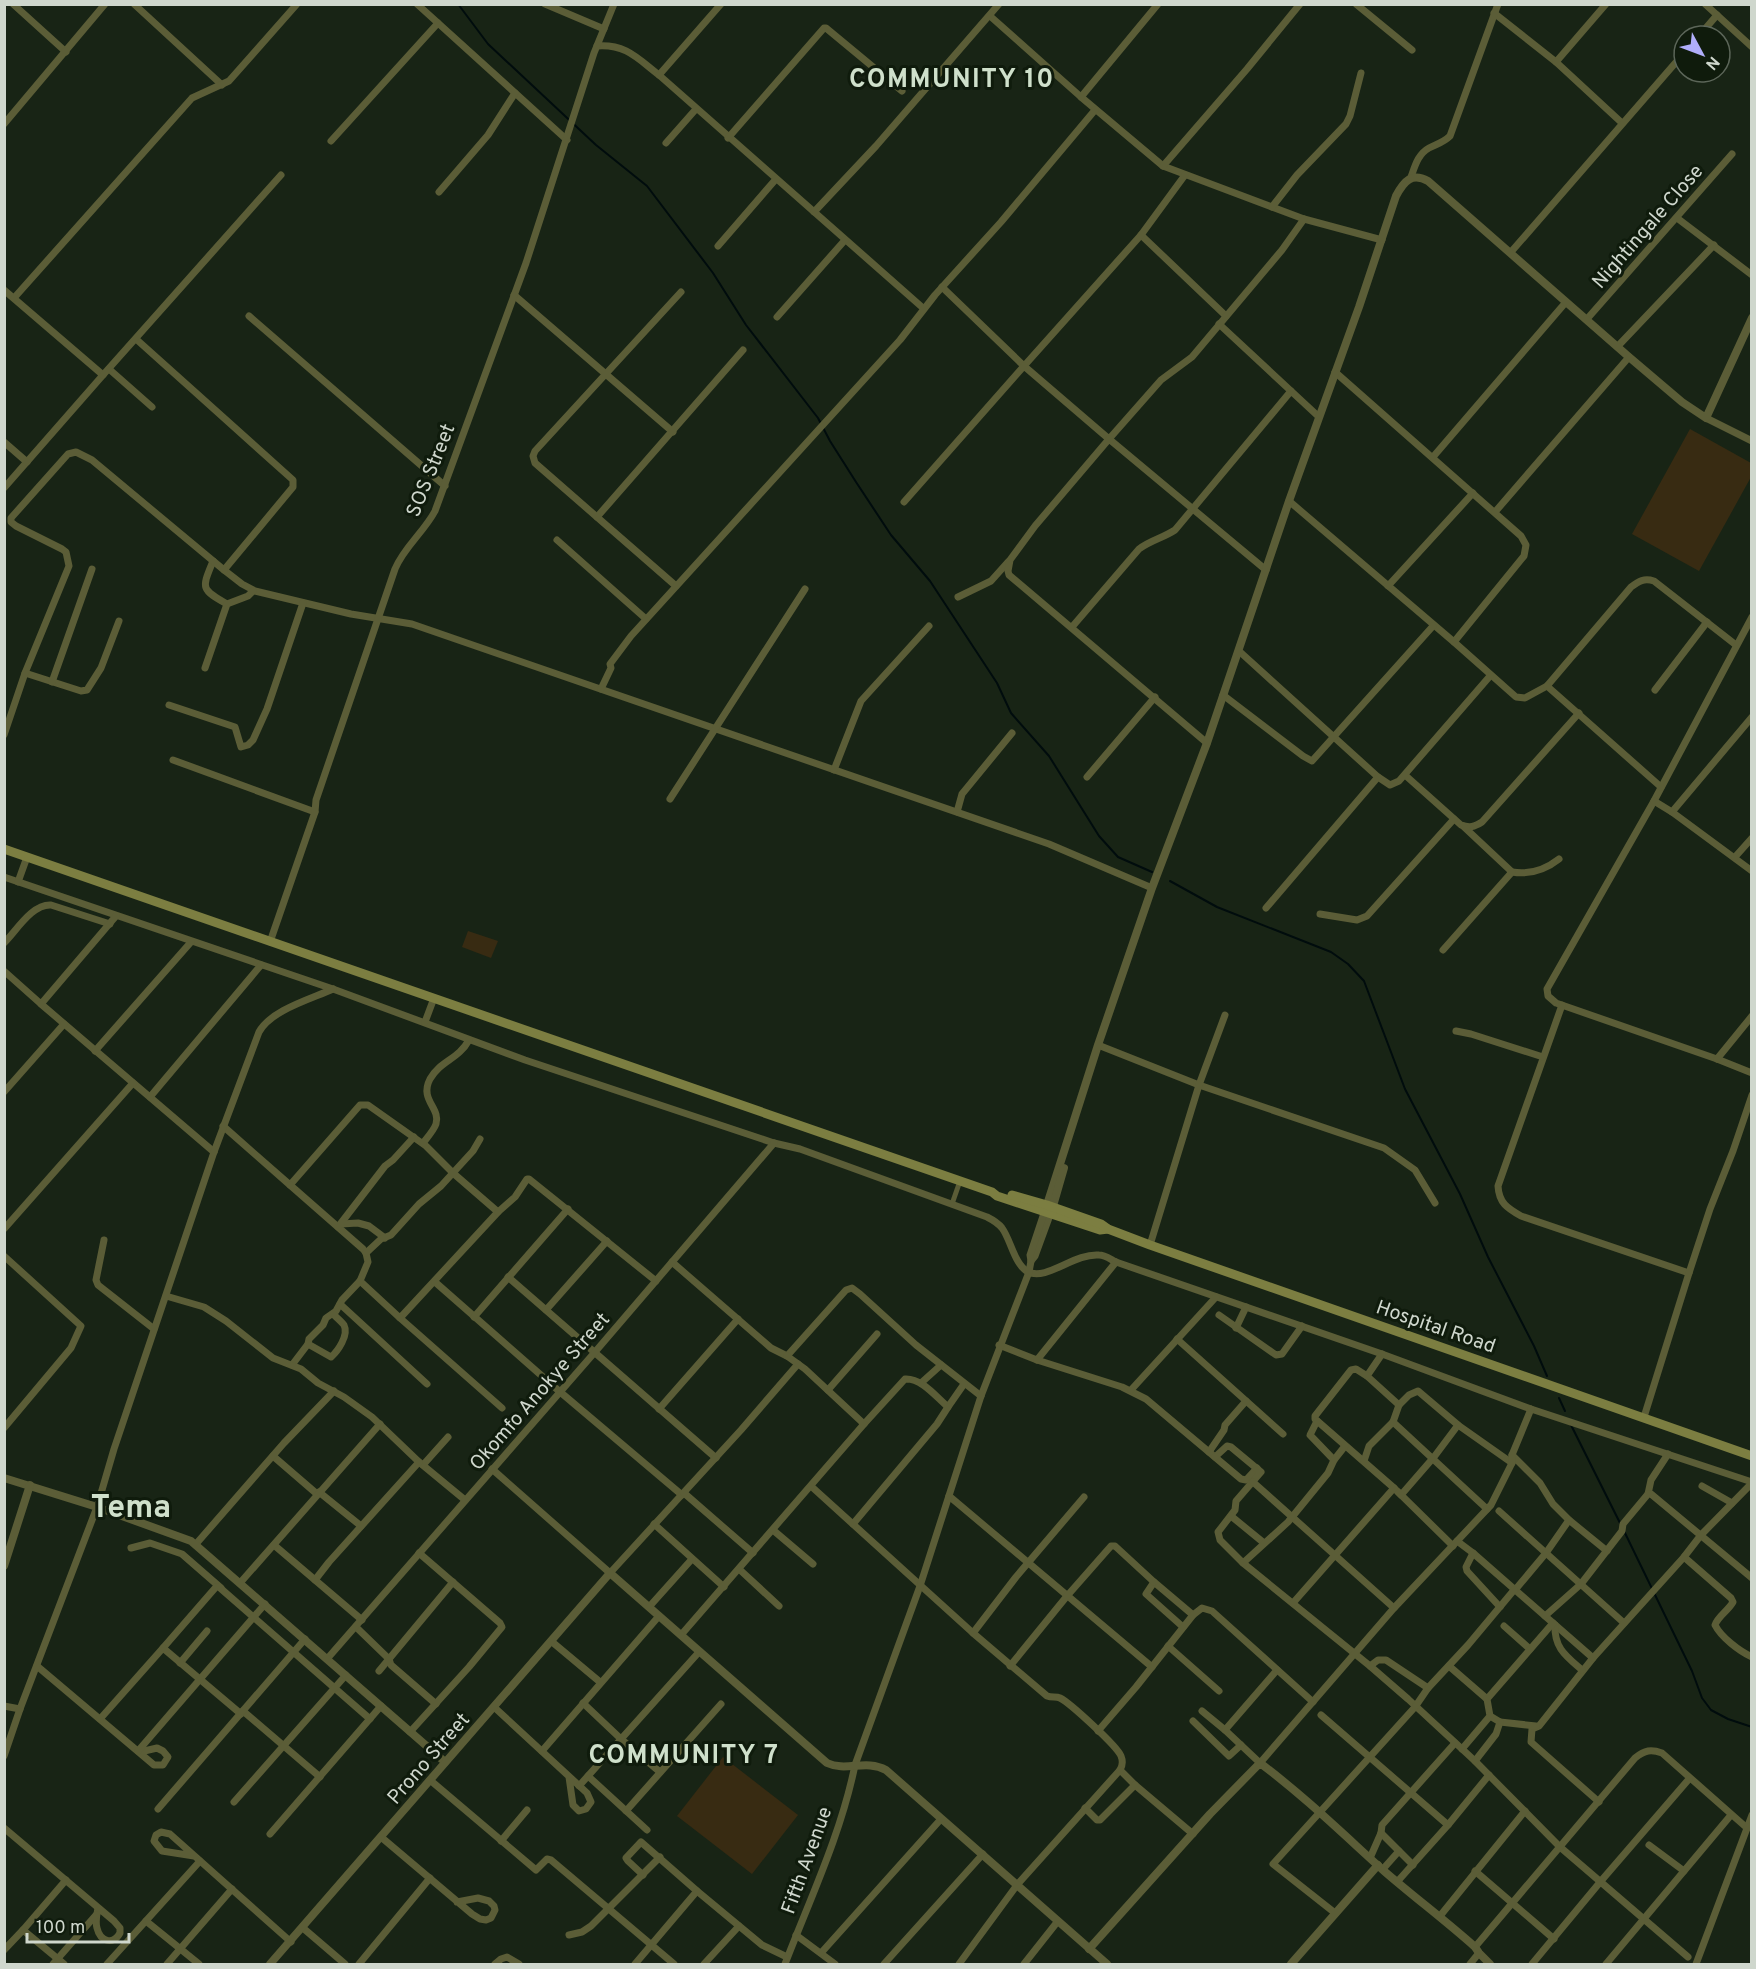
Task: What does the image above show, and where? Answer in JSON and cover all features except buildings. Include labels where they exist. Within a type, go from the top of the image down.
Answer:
[{"type":"main road","name":"Hospital Road","points":[[4,849],[992,1192],[999,1191],[1049,1210],[1101,1224],[1108,1229],[1150,1245],[1752,1456]]},
{"type":"street","points":[[13,4],[66,52]]},
{"type":"street","points":[[4,124],[105,4]]},
{"type":"street","points":[[134,4],[222,85]]},
{"type":"street","points":[[14,298],[192,98],[222,85],[241,69],[297,4]]},
{"type":"street","points":[[417,4],[567,140]]},
{"type":"street","points":[[545,4],[604,29]]},
{"type":"street","name":"SOS Street","points":[[270,942],[378,617],[399,560],[427,525],[445,486],[514,295],[597,46],[614,4]]},
{"type":"street","points":[[658,75],[721,4]]},
{"type":"street","points":[[814,212],[876,146],[999,4]]},
{"type":"street","points":[[1081,97],[1158,4]]},
{"type":"street","points":[[1163,166],[1300,4]]},
{"type":"street","points":[[1356,4],[1412,50]]},
{"type":"street","points":[[1049,1210],[1062,1180],[1065,1153],[1098,1045],[1152,888],[1207,743],[1396,196],[1404,182],[1411,177],[1419,157],[1427,149],[1445,141],[1450,136],[1498,4]]},
{"type":"street","points":[[1556,62],[1606,4]]},
{"type":"street","points":[[1710,6],[1752,47]]},
{"type":"street","points":[[1494,13],[1556,62],[1622,123]]},
{"type":"street","points":[[1709,24],[1717,15]]},
{"type":"street","points":[[990,16],[1095,110],[1163,166],[1304,219],[1382,240]]},
{"type":"street","points":[[331,141],[438,23]]},
{"type":"street","points":[[728,138],[824,28],[902,92]]},
{"type":"street","points":[[597,46],[610,45],[622,48],[658,75],[923,308]]},
{"type":"street","points":[[1511,252],[1672,67]]},
{"type":"street","points":[[1272,207],[1297,175],[1346,124],[1361,73]]},
{"type":"street","points":[[439,192],[488,135],[515,93]]},
{"type":"street","points":[[666,143],[696,109]]},
{"type":"street","points":[[600,689],[610,664],[646,619],[900,340],[923,308],[1022,198],[1095,110]]},
{"type":"street","name":"Nightingale Close","points":[[1587,319],[1732,154]]},
{"type":"street","points":[[4,488],[281,175]]},
{"type":"street","points":[[904,502],[1141,235],[1185,175]]},
{"type":"street","points":[[1411,177],[1420,177],[1428,181],[1682,402],[1706,418],[1752,441]]},
{"type":"street","points":[[718,246],[776,179]]},
{"type":"street","points":[[1677,218],[1752,275]]},
{"type":"street","points":[[958,597],[991,581],[1109,438],[1161,380],[1192,357],[1282,250],[1304,219]]},
{"type":"street","points":[[1141,235],[1226,316]]},
{"type":"street","points":[[777,317],[845,240]]},
{"type":"street","points":[[1618,346],[1714,245]]},
{"type":"street","points":[[942,287],[1024,366],[1266,570]]},
{"type":"street","points":[[4,290],[152,407]]},
{"type":"street","points":[[676,586],[535,463],[533,456],[535,451],[681,292]]},
{"type":"street","points":[[514,295],[673,432]]},
{"type":"street","points":[[1433,457],[1566,303]]},
{"type":"street","points":[[249,316],[445,486]]},
{"type":"street","points":[[1706,418],[1752,318]]},
{"type":"street","points":[[1220,324],[1319,417]]},
{"type":"street","points":[[136,339],[293,480],[292,487],[224,570]]},
{"type":"street","points":[[597,517],[743,350]]},
{"type":"street","points":[[1495,512],[1629,357]]},
{"type":"street","points":[[1335,372],[1495,512],[1521,536],[1526,545],[1524,556],[1454,642]]},
{"type":"street","points":[[1072,627],[1139,549],[1150,540],[1165,537],[1175,530],[1291,392]]},
{"type":"street","points":[[4,442],[27,462]]},
{"type":"street","points":[[4,735],[24,673],[69,566],[66,552],[16,526],[10,518],[71,452],[80,453],[92,460],[224,570],[253,591],[361,616],[412,624],[1049,844],[1152,888]]},
{"type":"street","points":[[1388,586],[1473,494]]},
{"type":"street","points":[[1289,501],[1516,697],[1525,698],[1547,686],[1630,587],[1641,580],[1654,581],[1736,645]]},
{"type":"street","points":[[558,540],[646,619]]},
{"type":"street","points":[[1010,560],[1008,571],[1010,575],[1207,743]]},
{"type":"street","points":[[213,561],[205,582],[206,590],[212,596],[227,604],[248,596],[253,591]]},
{"type":"street","points":[[52,682],[92,569]]},
{"type":"street","points":[[670,799],[805,588]]},
{"type":"street","points":[[169,705],[235,727],[241,747],[248,746],[267,709],[303,603]]},
{"type":"street","points":[[206,668],[227,604]]},
{"type":"street","points":[[1752,617],[1654,801],[1546,989],[1548,996],[1556,1003],[1752,1073]]},
{"type":"street","points":[[24,673],[81,691],[90,689],[101,668],[119,621]]},
{"type":"street","points":[[1655,690],[1707,622]]},
{"type":"street","points":[[834,770],[861,701],[929,626]]},
{"type":"street","points":[[1223,695],[1312,761],[1433,626]]},
{"type":"street","points":[[1239,651],[1334,738],[1390,785],[1405,775],[1490,676]]},
{"type":"street","points":[[1547,686],[1661,787]]},
{"type":"street","points":[[1087,777],[1155,697]]},
{"type":"street","points":[[1461,825],[1469,828],[1482,822],[1579,713]]},
{"type":"street","points":[[1672,812],[1752,717]]},
{"type":"street","points":[[957,812],[962,794],[1012,733]]},
{"type":"street","points":[[173,760],[315,812]]},
{"type":"street","points":[[1405,775],[1512,872],[1526,874],[1559,859]]},
{"type":"street","points":[[1266,908],[1378,777]]},
{"type":"street","points":[[1654,801],[1752,871]]},
{"type":"street","points":[[1320,914],[1357,920],[1367,916],[1454,819]]},
{"type":"street","points":[[1735,858],[1752,838]]},
{"type":"street","points":[[18,882],[27,857]]},
{"type":"street","points":[[1443,950],[1512,872]]},
{"type":"street","points":[[4,877],[333,989],[470,1040],[774,1143],[800,1149],[987,1217],[1002,1227],[1020,1263],[1029,1272],[1042,1274],[1088,1255],[1101,1255],[1531,1409],[1752,1483],[1701,1535],[1582,1670],[1539,1726],[1532,1729],[1531,1742],[1599,1802]]},
{"type":"street","points":[[4,943],[33,911],[43,905],[51,905],[110,924]]},
{"type":"street","points":[[41,1004],[117,916]]},
{"type":"street","points":[[95,1051],[191,942]]},
{"type":"street","points":[[150,1097],[261,965]]},
{"type":"street","points":[[4,971],[214,1152]]},
{"type":"street","points":[[4,1756],[97,1507],[214,1152],[262,1027],[279,1013],[333,989]]},
{"type":"street","points":[[425,1022],[434,998]]},
{"type":"street","points":[[1562,1005],[1498,1185],[1499,1196],[1504,1204],[1521,1216],[1689,1273]]},
{"type":"street","points":[[1150,1245],[1199,1085],[1225,1015]]},
{"type":"street","points":[[1717,1059],[1752,1016]]},
{"type":"street","points":[[4,1092],[64,1024]]},
{"type":"street","points":[[1456,1031],[1543,1058]]},
{"type":"street","points":[[423,1143],[436,1124],[436,1114],[429,1102],[426,1090],[429,1080],[437,1069],[464,1050],[470,1040]]},
{"type":"street","points":[[1098,1045],[1199,1085],[1384,1148],[1415,1170],[1435,1203]]},
{"type":"street","points":[[4,1229],[133,1083]]},
{"type":"street","points":[[1644,1417],[1710,1209],[1752,1095]]},
{"type":"street","points":[[290,1185],[360,1105],[368,1105],[423,1143],[498,1212]]},
{"type":"street","points":[[223,1126],[339,1226],[366,1253],[368,1262],[360,1281],[333,1314],[326,1318],[292,1365]]},
{"type":"street","points":[[339,1226],[385,1166],[414,1137]]},
{"type":"street","points":[[366,1253],[381,1239],[392,1234],[415,1207],[439,1188],[473,1151],[480,1139]]},
{"type":"street","name":"Okomfo Anokye Street","points":[[327,1659],[774,1143]]},
{"type":"street","points":[[400,1318],[514,1197],[528,1179],[656,1281]]},
{"type":"street","points":[[952,1204],[960,1181]]},
{"type":"street","points":[[474,1317],[568,1209]]},
{"type":"street","name":"Fifth Avenue","points":[[786,1961],[828,1853],[855,1765],[920,1586],[981,1396],[1029,1272],[1031,1261],[1035,1256],[1049,1210]]},
{"type":"street","points":[[339,1226],[358,1223],[369,1226],[385,1238]]},
{"type":"street","points":[[104,1240],[96,1280],[98,1285],[154,1329]]},
{"type":"street","points":[[546,1310],[607,1241]]},
{"type":"street","points":[[4,1256],[81,1326],[71,1348],[4,1428]]},
{"type":"street","points":[[672,1262],[771,1348],[798,1364],[864,1424]]},
{"type":"street","points":[[1037,1360],[1116,1262]]},
{"type":"street","points":[[508,1277],[716,1458]]},
{"type":"street","points":[[360,1281],[502,1408]]},
{"type":"street","points":[[435,1282],[559,1391],[753,1553]]},
{"type":"street","points":[[787,1356],[846,1290],[852,1288],[941,1365],[981,1396]]},
{"type":"street","points":[[166,1296],[200,1305],[273,1358],[305,1372],[324,1387],[344,1397],[380,1424],[465,1500]]},
{"type":"street","points":[[1131,1390],[1216,1297]]},
{"type":"street","points":[[340,1304],[427,1384]]},
{"type":"street","points":[[1236,1328],[1246,1307]]},
{"type":"street","points":[[308,1344],[331,1357],[345,1331],[344,1325],[333,1314]]},
{"type":"street","points":[[1219,1315],[1276,1355],[1282,1354],[1302,1326]]},
{"type":"street","points":[[659,1409],[738,1319]]},
{"type":"street","points":[[828,1390],[877,1334]]},
{"type":"street","points":[[1177,1339],[1283,1434]]},
{"type":"street","points":[[999,1345],[1037,1360],[1131,1390],[1146,1399],[1244,1480],[1257,1468]]},
{"type":"street","points":[[1367,1376],[1382,1354]]},
{"type":"street","points":[[610,1573],[716,1458],[798,1364]]},
{"type":"street","points":[[921,1383],[941,1365]]},
{"type":"street","points":[[1399,1405],[1367,1376],[1351,1370],[1315,1419],[1455,1544],[1473,1554],[1593,1658]]},
{"type":"street","points":[[681,1635],[905,1379],[909,1378],[921,1383],[948,1407]]},
{"type":"street","points":[[853,1524],[937,1424],[964,1384]]},
{"type":"street","points":[[196,1545],[273,1456],[334,1391]]},
{"type":"street","points":[[1364,1461],[1369,1446],[1393,1422],[1399,1405],[1413,1391],[1418,1391],[1458,1425],[1512,1459],[1540,1483],[1553,1504],[1569,1520],[1607,1551]]},
{"type":"street","points":[[1212,1454],[1225,1425],[1246,1401]]},
{"type":"street","points":[[1089,1949],[1260,1764],[1394,1608],[1491,1505],[1531,1409]]},
{"type":"street","points":[[1317,1421],[1310,1435],[1334,1460]]},
{"type":"street","points":[[1393,1422],[1434,1457],[1487,1509]]},
{"type":"street","points":[[240,1583],[380,1424]]},
{"type":"street","points":[[1396,1490],[1401,1495],[1458,1425]]},
{"type":"street","points":[[315,1580],[361,1526],[448,1437]]},
{"type":"street","points":[[1212,1454],[1227,1446],[1262,1472],[1236,1501],[1235,1510],[1218,1532],[1218,1536],[1244,1563],[1370,1666],[1475,1761],[1560,1847],[1688,1957]]},
{"type":"street","points":[[1244,1563],[1293,1516],[1328,1473],[1334,1460],[1345,1446]]},
{"type":"street","points":[[1545,1616],[1581,1584],[1607,1551],[1622,1527],[1648,1494],[1651,1480],[1668,1454]]},
{"type":"street","points":[[273,1456],[361,1526]]},
{"type":"street","points":[[492,1469],[827,1763],[840,1767],[871,1764],[885,1770],[1107,1965]]},
{"type":"street","points":[[4,1478],[164,1530],[196,1545],[446,1762]]},
{"type":"street","points":[[1253,1482],[1394,1608]]},
{"type":"street","points":[[4,1566],[30,1485]]},
{"type":"street","points":[[812,1486],[1010,1666],[1047,1696],[1061,1698],[1098,1731],[1122,1757],[1123,1764],[1120,1770],[1017,1885],[959,1965]]},
{"type":"street","points":[[1702,1486],[1732,1503]]},
{"type":"street","points":[[1293,1603],[1396,1490]]},
{"type":"street","points":[[1648,1494],[1654,1495],[1751,1576]]},
{"type":"street","points":[[949,1496],[1152,1667]]},
{"type":"street","points":[[973,1633],[1084,1497]]},
{"type":"street","points":[[1499,1511],[1624,1623]]},
{"type":"street","points":[[1231,1516],[1264,1543]]},
{"type":"street","points":[[1335,1913],[1273,1864],[1415,1707],[1428,1688],[1546,1553],[1569,1520]]},
{"type":"street","points":[[654,1524],[724,1587]]},
{"type":"street","points":[[772,1530],[813,1564]]},
{"type":"street","points":[[131,1548],[150,1543],[182,1554],[370,1719]]},
{"type":"street","points":[[274,1545],[362,1620]]},
{"type":"street","points":[[1010,1666],[1067,1596],[1113,1546],[1193,1615]]},
{"type":"street","points":[[410,1732],[502,1627],[419,1553]]},
{"type":"street","points":[[1473,1554],[1466,1567],[1467,1571],[1500,1607]]},
{"type":"street","points":[[1684,1557],[1731,1598],[1733,1602],[1730,1607],[1714,1625],[1732,1644],[1752,1657]]},
{"type":"street","points":[[649,1607],[692,1559]]},
{"type":"street","points":[[739,1569],[779,1606]]},
{"type":"street","name":"Prono Street","points":[[271,1964],[610,1573]]},
{"type":"street","points":[[379,1671],[453,1582]]},
{"type":"street","points":[[1154,1582],[1146,1594],[1183,1627]]},
{"type":"street","points":[[99,1719],[216,1587],[221,1588]]},
{"type":"street","points":[[37,1666],[139,1751],[265,1604]]},
{"type":"street","points":[[1098,1731],[1193,1615],[1202,1608],[1212,1611],[1313,1702]]},
{"type":"street","points":[[542,1751],[658,1616]]},
{"type":"street","points":[[1487,1699],[1554,1624]]},
{"type":"street","points":[[1554,1624],[1554,1637],[1558,1646],[1582,1670]]},
{"type":"street","points":[[1504,1626],[1530,1649]]},
{"type":"street","points":[[356,1627],[389,1659],[391,1665],[436,1704]]},
{"type":"street","points":[[180,1662],[207,1631]]},
{"type":"street","points":[[158,1809],[305,1639]]},
{"type":"street","points":[[551,1641],[600,1682]]},
{"type":"street","points":[[1168,1646],[1219,1691]]},
{"type":"street","points":[[163,1648],[320,1777]]},
{"type":"street","points":[[579,1786],[699,1652]]},
{"type":"street","points":[[1370,1666],[1378,1660],[1386,1660],[1428,1688]]},
{"type":"street","points":[[1449,1666],[1487,1699],[1490,1716],[1500,1722],[1539,1726]]},
{"type":"street","points":[[1225,1730],[1277,1670]]},
{"type":"street","points":[[234,1802],[346,1675]]},
{"type":"street","points":[[583,1703],[660,1772]]},
{"type":"street","points":[[626,1810],[722,1704]]},
{"type":"street","points":[[4,1706],[20,1709]]},
{"type":"street","points":[[270,1834],[381,1706]]},
{"type":"street","points":[[494,1707],[587,1793],[591,1802],[586,1809],[576,1809],[573,1805],[569,1777]]},
{"type":"street","points":[[1202,1711],[1260,1764],[1288,1784],[1370,1858],[1440,1916],[1490,1965]]},
{"type":"street","points":[[1321,1715],[1448,1825]]},
{"type":"street","points":[[1462,1749],[1490,1716]]},
{"type":"street","points":[[1192,1721],[1229,1755],[1241,1745]]},
{"type":"street","points":[[1475,1761],[1496,1734],[1500,1722]]},
{"type":"street","points":[[1370,1858],[1382,1825],[1455,1743]]},
{"type":"street","points":[[1470,1965],[1477,1950],[1511,1904],[1643,1751],[1653,1750],[1662,1753],[1747,1828]]},
{"type":"street","points":[[1120,1770],[1193,1834]]},
{"type":"street","points":[[1398,1882],[1489,1775]]},
{"type":"street","points":[[588,1776],[647,1830]]},
{"type":"street","points":[[1532,1965],[1689,1779]]},
{"type":"street","points":[[429,1780],[536,1870],[547,1859],[550,1859],[674,1965]]},
{"type":"street","points":[[1085,1808],[1097,1820],[1100,1820],[1135,1785]]},
{"type":"street","points":[[501,1841],[527,1810]]},
{"type":"street","points":[[1440,1916],[1525,1811]]},
{"type":"street","points":[[1606,1965],[1731,1815]]},
{"type":"street","points":[[1696,1965],[1752,1815]]},
{"type":"street","points":[[821,1953],[941,1819]]},
{"type":"street","points":[[4,1828],[66,1880],[98,1911],[55,1962]]},
{"type":"street","points":[[197,1859],[162,1851],[154,1841],[156,1835],[161,1832],[170,1834],[291,1942]]},
{"type":"street","points":[[1381,1833],[1413,1865]]},
{"type":"street","points":[[381,1837],[457,1902],[480,1919],[491,1918],[495,1910],[489,1901],[483,1899],[457,1902]]},
{"type":"street","points":[[643,1875],[626,1858],[639,1842],[643,1842],[739,1926],[786,1961]]},
{"type":"street","points":[[1649,1845],[1683,1871]]},
{"type":"street","points":[[1291,1965],[1335,1913],[1399,1851]]},
{"type":"street","points":[[884,1965],[983,1854]]},
{"type":"street","points":[[569,1935],[582,1932],[609,1909],[660,1857]]},
{"type":"street","points":[[107,1965],[197,1859]]},
{"type":"street","points":[[1475,1871],[1554,1939]]},
{"type":"street","points":[[359,1965],[429,1878]]},
{"type":"street","points":[[4,1950],[66,1880]]},
{"type":"street","points":[[167,1965],[232,1889]]},
{"type":"street","points":[[635,1965],[697,1891]]},
{"type":"street","points":[[146,1921],[199,1965]]},
{"type":"street","points":[[1024,1965],[1058,1921]]},
{"type":"street","points":[[704,1965],[739,1926]]},
{"type":"street","points":[[303,1928],[345,1965]]},
{"type":"street","points":[[23,1930],[55,1962],[64,1965]]},
{"type":"street","points":[[796,1935],[835,1965]]},
{"type":"street","points":[[495,1965],[507,1956],[519,1965]]},
{"type":"shaded area","points":[[1690,429],[1751,463],[1751,477],[1699,571],[1632,534]]},
{"type":"shaded area","points":[[468,931],[498,941],[491,958],[462,947]]},
{"type":"shaded area","points":[[723,1757],[798,1815],[752,1874],[677,1816]]},
{"type":"waterway","points":[[458,4],[488,44],[596,145],[647,186],[713,273],[746,325],[818,418],[830,441],[891,535],[930,581],[997,683],[1011,713],[1049,756],[1099,836],[1118,857],[1152,872]]},
{"type":"waterway","points":[[1170,881],[1217,907],[1331,952],[1348,964],[1364,981],[1405,1089],[1460,1194],[1488,1257],[1547,1376]]},
{"type":"waterway","points":[[1559,1398],[1565,1411]]},
{"type":"waterway","points":[[1571,1425],[1620,1523]]},
{"type":"waterway","points":[[1624,1531],[1692,1671],[1702,1698],[1711,1710],[1728,1719],[1752,1727]]},
{"type":"district","name":"COMMUNITY 10","points":[[952,78]]},
{"type":"district","name":"Tema","points":[[131,1506]]},
{"type":"district","name":"COMMUNITY 7","points":[[684,1754]]}]
